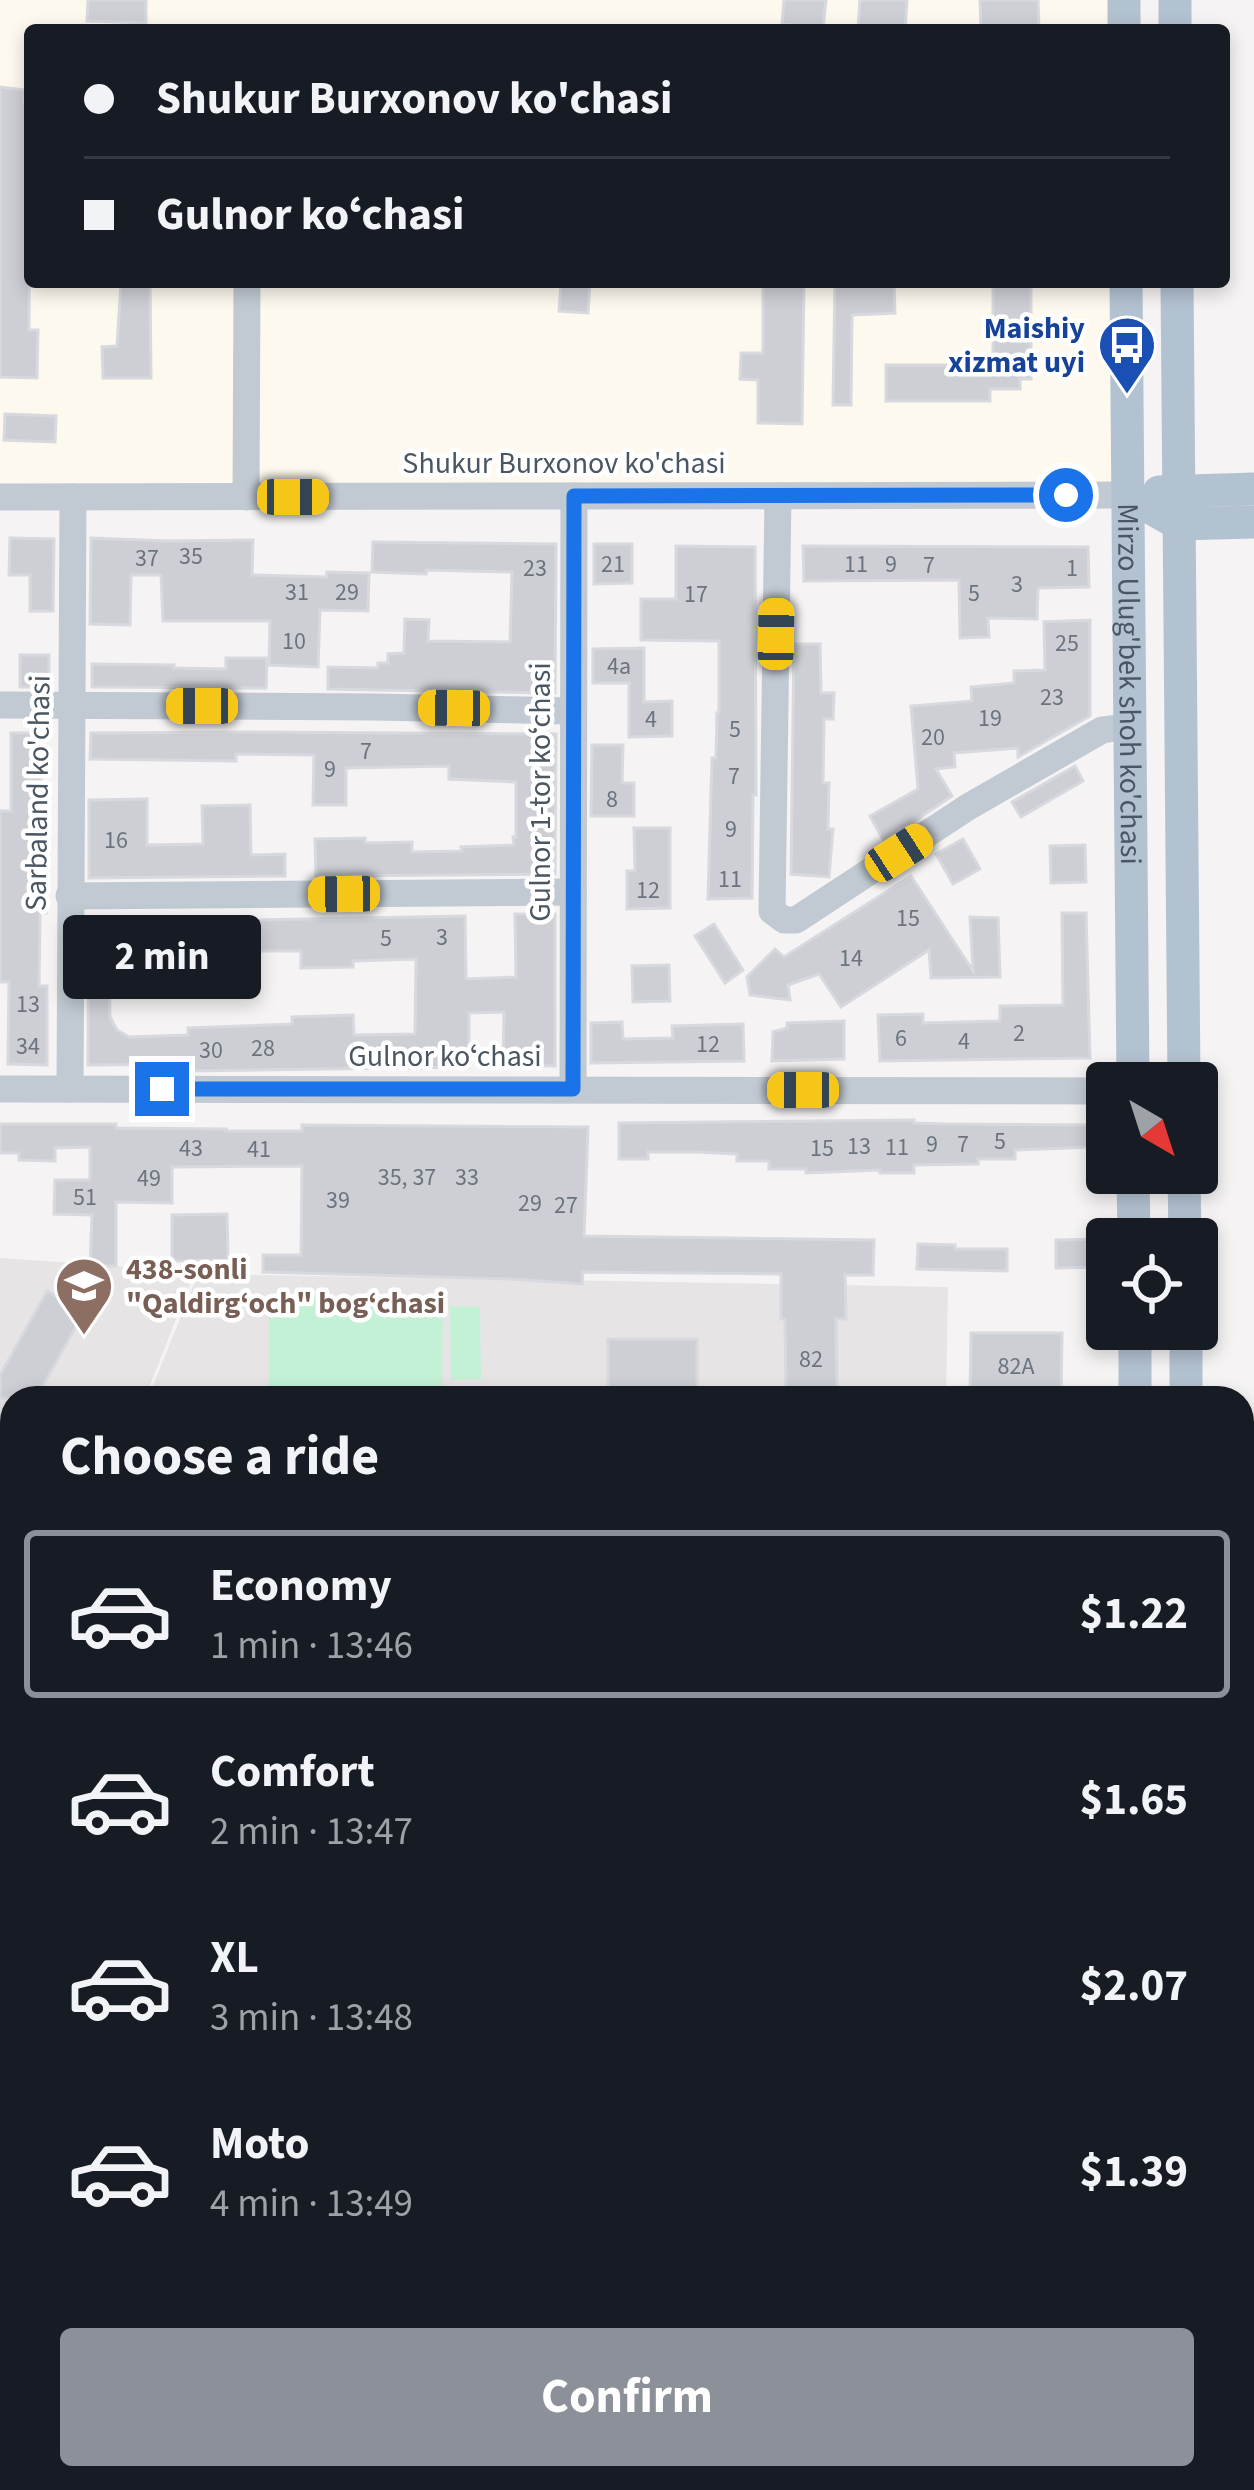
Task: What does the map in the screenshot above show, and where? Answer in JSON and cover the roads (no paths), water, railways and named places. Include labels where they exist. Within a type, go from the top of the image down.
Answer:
[{"type":"main road","name":"Mirzo Ulug'bek shoh ko'chasi","points":[[1126,288],[1132,1062]]},
{"type":"main road","name":"Mirzo Ulug'bek shoh ko'chasi","points":[[1177,288],[1184,1062]]},
{"type":"main road","points":[[1128,495],[1254,489]]},
{"type":"main road","points":[[1128,495],[1179,524],[1254,522]]},
{"type":"main road","points":[[1135,1350],[1135,1386]]},
{"type":"main road","points":[[1186,1350],[1186,1386]]},
{"type":"street","points":[[246,497],[247,288]]},
{"type":"street","name":"Shukur Burxonov ko'chasi","points":[[0,497],[1128,495]]},
{"type":"street","name":"Gulnor 1-tor koʻchasi","points":[[573,1089],[574,496]]},
{"type":"street","points":[[778,496],[772,911],[784,920],[796,920],[968,808],[1102,730],[1130,726]]},
{"type":"street","name":"Sarbaland ko'chasi","points":[[70,1089],[73,497]]},
{"type":"street","points":[[0,705],[573,711]]},
{"type":"street","points":[[69,896],[573,892]]},
{"type":"street","name":"Gulnor koʻchasi","points":[[0,1089],[1086,1091]]},
{"type":"place","name":"Maishiy xizmat uyi","points":[[1127,396]]},
{"type":"place","name":"438-sonli \"Qaldirg‘och\" bog‘chasi","points":[[84,1337]]}]
